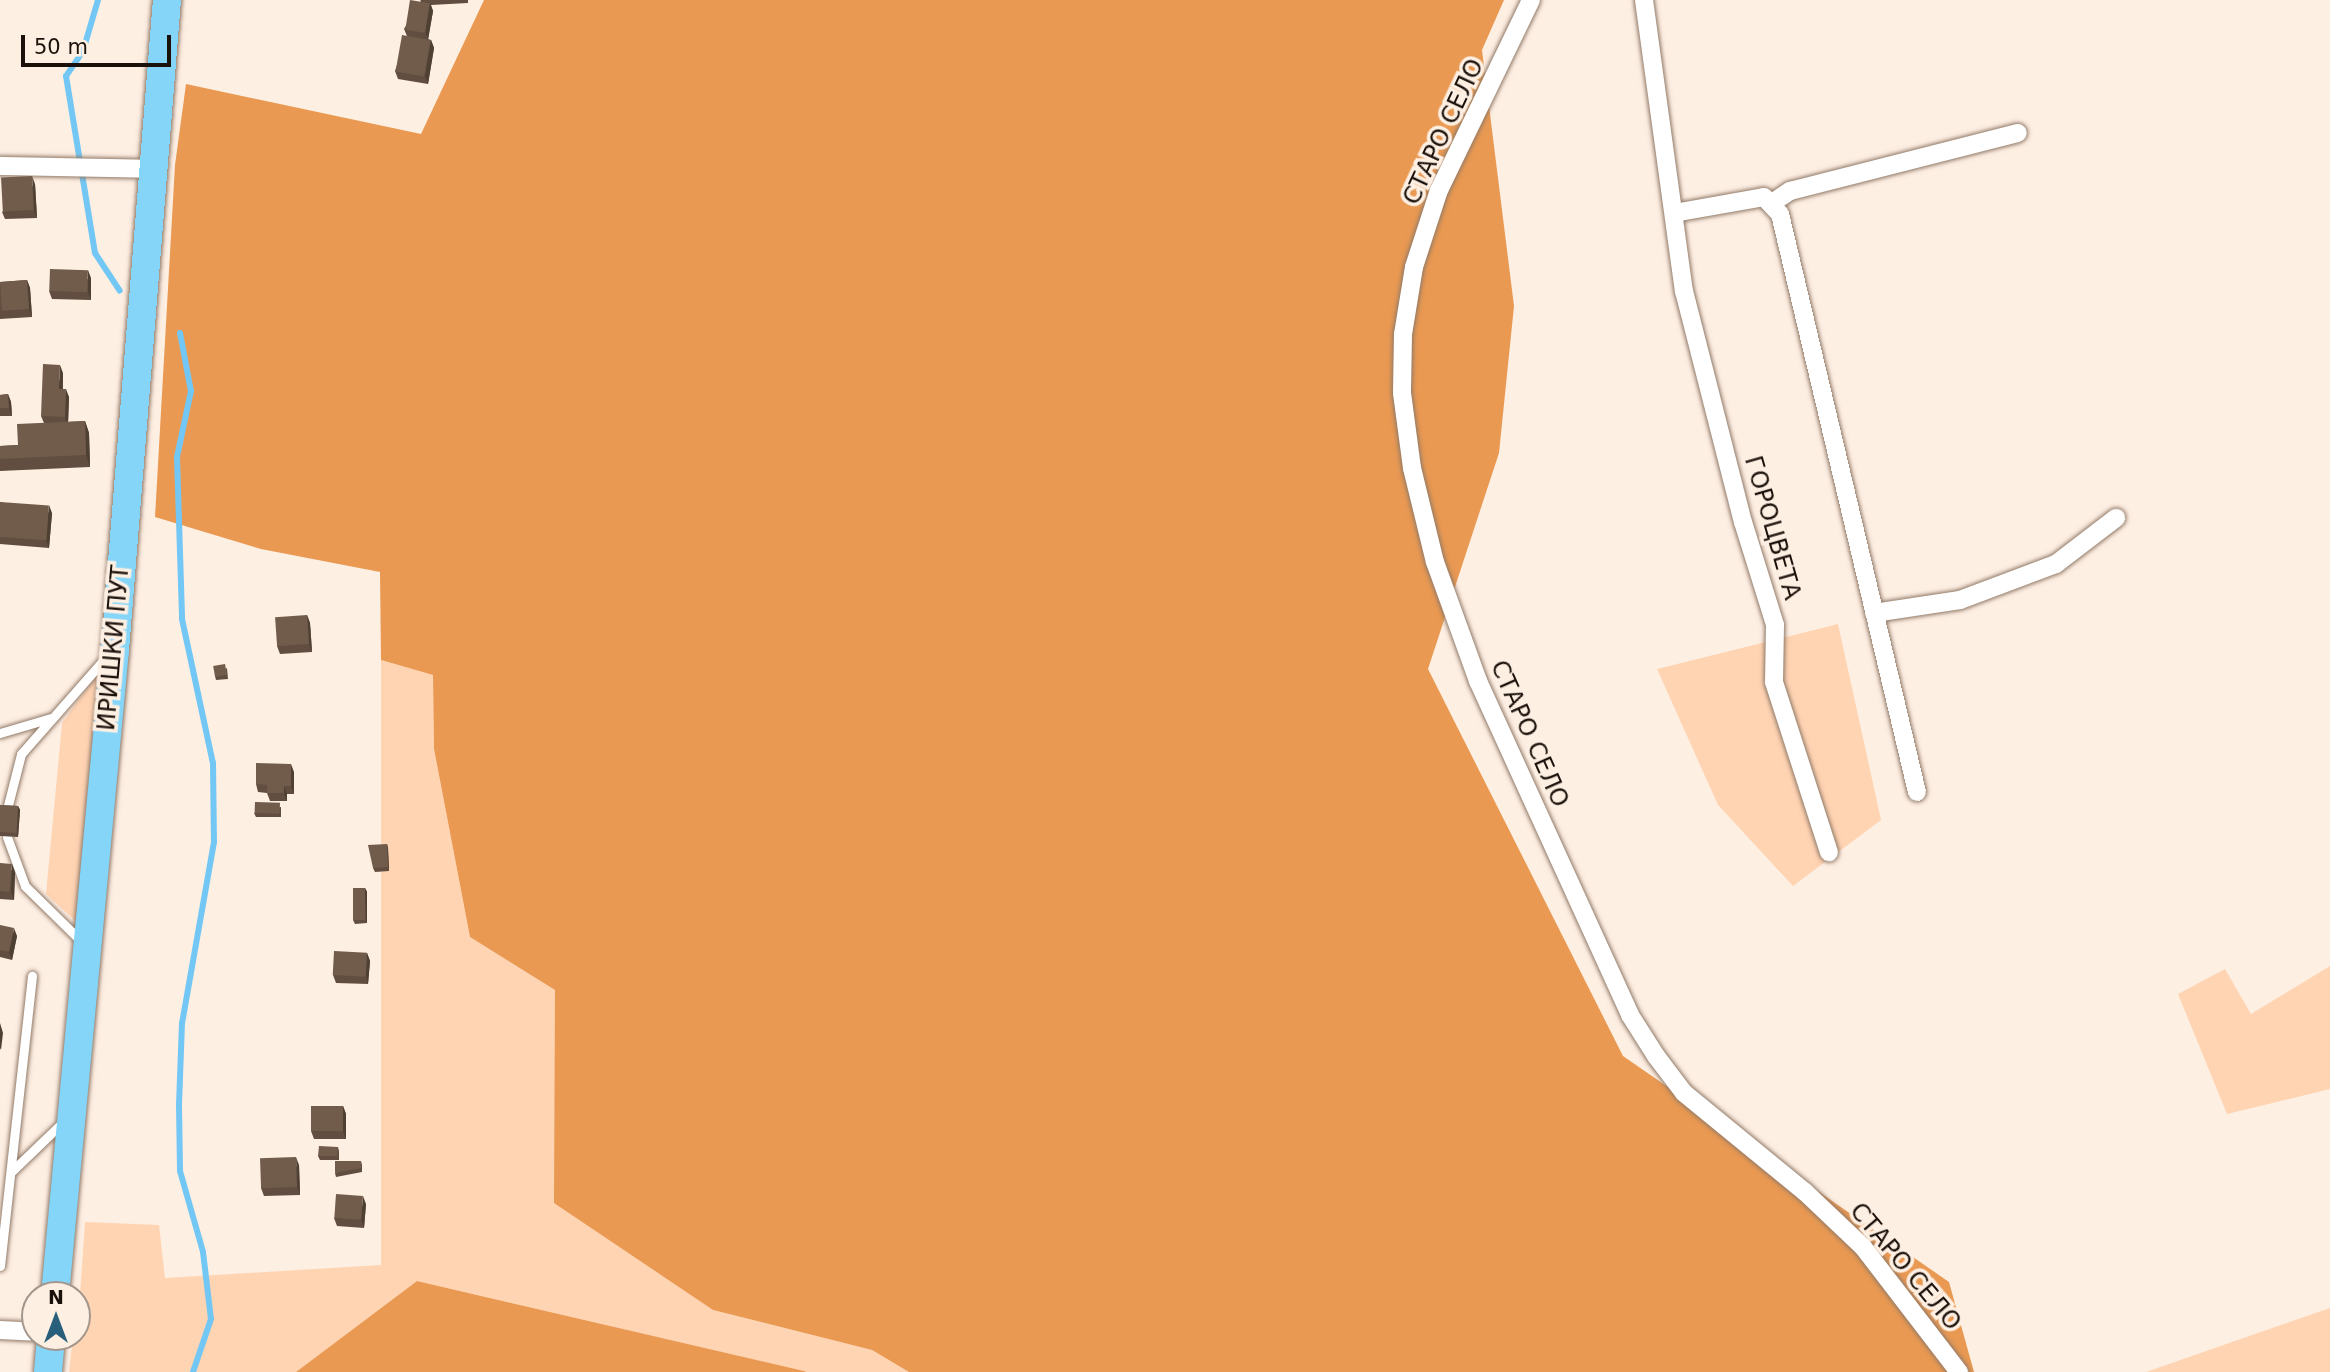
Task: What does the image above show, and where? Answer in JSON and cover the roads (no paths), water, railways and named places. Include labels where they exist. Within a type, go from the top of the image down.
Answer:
[{"type":"main road","name":"ИРИШКИ ПУТ","points":[[56,1281],[115,650],[167,0]]},
{"type":"main road","points":[[48,1372],[50,1351]]},
{"type":"street","name":"СТАРО СЕЛО","points":[[1531,0],[1439,190],[1414,267],[1403,334],[1402,393],[1412,468],[1435,562],[1478,681],[1630,1015],[1656,1056],[1684,1093],[1805,1192],[1863,1247],[1959,1372]]},
{"type":"street","name":"ГОРОЦВЕТА","points":[[1644,0],[1684,291],[1743,522],[1775,625],[1774,682],[1829,852]]},
{"type":"street","points":[[1772,203],[1790,191],[2018,134]]},
{"type":"street","points":[[0,166],[152,169]]},
{"type":"street","points":[[1674,213],[1764,197],[1780,214],[1917,792]]},
{"type":"street","points":[[1874,613],[1961,600],[2056,564],[2116,519]]},
{"type":"street","points":[[0,1331],[21,1332]]},
{"type":"lane","points":[[7,809],[21,754],[115,650]]},
{"type":"lane","points":[[0,733],[52,717]]},
{"type":"lane","points":[[7,837],[12,861],[33,897],[88,947]]},
{"type":"lane","points":[[0,859],[12,861]]},
{"type":"lane","points":[[0,1266],[32,976]]},
{"type":"lane","points":[[11,1173],[73,1113]]},
{"type":"waterway","points":[[98,0],[83,51],[66,76],[95,253],[120,291]]},
{"type":"waterway","points":[[180,333],[191,391],[177,457],[182,619],[213,763],[214,842],[182,1023],[180,1171],[203,1252],[211,1319],[193,1372]]}]
